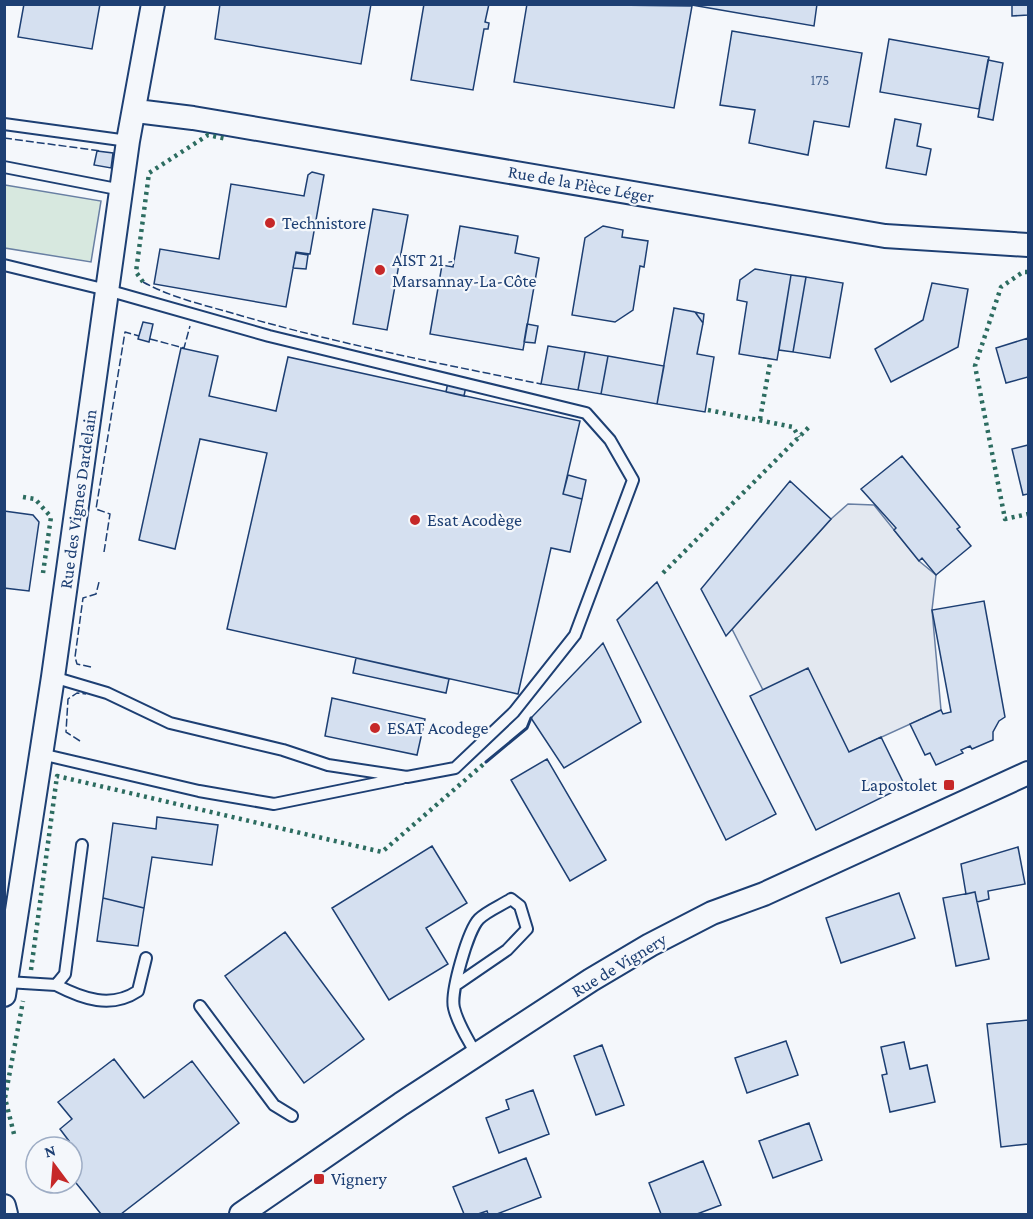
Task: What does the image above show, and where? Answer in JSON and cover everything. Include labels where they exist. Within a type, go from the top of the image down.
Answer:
[{"type":"street","name":"Rue des Vignes Dardelain","points":[[6,989],[53,677],[123,190],[128,141],[136,111],[153,4]]},
{"type":"street","name":"Rue de la Pièce Léger","points":[[136,111],[193,118],[885,236],[1029,244]]},
{"type":"street","name":"Rue de Vignery","points":[[241,1215],[476,1054],[591,980],[712,913],[764,894],[1029,772]]},
{"type":"street","points":[[4,1206],[6,1215]]},
{"type":"lane","points":[[4,124],[128,141]]},
{"type":"lane","points":[[4,168],[123,190]]},
{"type":"lane","points":[[4,265],[107,290],[269,336],[586,413],[610,440],[633,480],[575,635],[514,712],[455,768],[274,804],[199,791],[41,754]]},
{"type":"lane","points":[[53,677],[107,693],[170,723],[283,750],[328,765],[407,777]]},
{"type":"lane","points":[[56,985],[64,974],[82,844]]},
{"type":"lane","points":[[456,985],[507,950],[527,928],[520,906],[511,899],[479,919],[467,944],[456,985],[453,1005],[460,1027],[476,1054]]},
{"type":"lane","points":[[6,989],[56,985],[94,1001],[124,1000],[138,991],[146,958]]},
{"type":"lane","points":[[200,1006],[274,1105],[292,1116]]},
{"type":"shaded area","points":[[5,185],[101,201],[91,262],[5,248]]},
{"type":"shaded area","points":[[848,504],[874,505],[919,561],[936,575],[932,610],[941,710],[849,752],[763,690],[732,629],[831,519]]},
{"type":"building","points":[[24,4],[100,4],[92,49],[18,37]]},
{"type":"building","points":[[220,4],[371,4],[361,64],[215,39]]},
{"type":"building","points":[[424,4],[489,4],[485,22],[489,23],[488,29],[484,29],[473,90],[411,80]]},
{"type":"building","points":[[527,4],[692,6],[674,108],[514,82]]},
{"type":"building","points":[[686,4],[817,4],[814,26]]},
{"type":"building","points":[[1012,4],[1028,4],[1028,15],[1012,16]]},
{"type":"building","points":[[732,31],[862,53],[849,127],[814,121],[808,155],[749,143],[755,110],[720,105]]},
{"type":"building","points":[[889,39],[989,57],[979,109],[880,92]]},
{"type":"building","points":[[988,60],[1003,63],[993,120],[978,117]]},
{"type":"building","points":[[895,119],[921,124],[917,146],[931,149],[926,175],[886,168]]},
{"type":"building","points":[[97,151],[113,153],[111,168],[94,165]]},
{"type":"building","name":"Technistore","points":[[312,172],[324,175],[310,254],[296,252],[286,307],[154,284],[160,249],[219,259],[231,184],[304,196],[308,175]]},
{"type":"building","name":"AIST 21 - Marsannay-La-Côte","points":[[373,209],[408,215],[387,330],[353,324]]},
{"type":"building","points":[[460,226],[518,236],[515,253],[539,258],[523,350],[430,334],[442,265],[453,267]]},
{"type":"building","points":[[603,226],[623,230],[622,237],[648,241],[644,267],[640,266],[633,310],[615,322],[572,315],[585,238]]},
{"type":"building","points":[[296,253],[308,255],[306,269],[293,268]]},
{"type":"building","points":[[755,269],[791,275],[777,360],[739,354],[747,302],[737,300],[740,280]]},
{"type":"building","points":[[791,275],[806,277],[793,352],[779,350]]},
{"type":"building","points":[[806,277],[843,283],[830,358],[793,352]]},
{"type":"building","points":[[932,283],[968,289],[958,347],[891,382],[875,349],[923,320]]},
{"type":"building","points":[[674,308],[695,312],[703,323],[697,354],[714,357],[705,412],[657,404]]},
{"type":"building","points":[[695,312],[704,314],[703,323]]},
{"type":"building","points":[[143,322],[153,324],[149,342],[138,339]]},
{"type":"building","points":[[527,324],[538,326],[535,343],[524,342]]},
{"type":"building","points":[[1028,338],[1028,377],[1006,383],[996,348]]},
{"type":"building","points":[[548,346],[585,352],[578,390],[541,384]]},
{"type":"building","name":"Esat Acodège","points":[[181,348],[218,356],[209,396],[276,411],[288,357],[580,421],[563,494],[582,499],[570,552],[551,548],[518,694],[227,629],[267,453],[200,439],[175,549],[139,540]]},
{"type":"building","points":[[585,352],[608,356],[601,394],[578,390]]},
{"type":"building","points":[[608,356],[664,366],[657,404],[601,394]]},
{"type":"building","points":[[448,382],[466,386],[464,396],[446,392]]},
{"type":"building","points":[[1028,445],[1028,494],[1023,495],[1012,449]]},
{"type":"building","points":[[902,456],[960,527],[957,529],[971,546],[936,575],[922,558],[919,561],[894,530],[896,528],[861,489]]},
{"type":"building","points":[[568,475],[586,480],[582,499],[563,494]]},
{"type":"building","points":[[790,481],[831,519],[726,636],[701,589]]},
{"type":"building","points":[[4,511],[33,515],[39,522],[29,591],[4,588]]},
{"type":"building","points":[[657,582],[776,814],[726,840],[617,620]]},
{"type":"building","points":[[984,601],[1005,717],[999,721],[993,732],[993,740],[972,749],[970,746],[961,750],[963,753],[936,765],[930,753],[925,755],[910,724],[941,710],[943,714],[951,712],[932,610]]},
{"type":"building","points":[[603,643],[641,722],[564,768],[531,718]]},
{"type":"building","points":[[356,658],[449,679],[446,693],[353,673]]},
{"type":"building","points":[[808,668],[849,752],[881,737],[905,786],[816,830],[750,696]]},
{"type":"building","name":"ESAT Acodege","points":[[332,698],[425,719],[417,755],[325,736]]},
{"type":"building","points":[[547,759],[606,860],[570,881],[511,780]]},
{"type":"building","points":[[157,817],[218,825],[212,865],[152,857],[144,908],[103,898],[113,823],[156,829]]},
{"type":"building","points":[[432,846],[467,903],[426,928],[448,964],[389,1000],[332,908]]},
{"type":"building","points":[[1018,847],[1025,884],[988,891],[989,899],[977,902],[975,892],[966,894],[961,864]]},
{"type":"building","points":[[975,892],[989,959],[956,966],[943,898]]},
{"type":"building","points":[[899,893],[915,938],[841,963],[826,918]]},
{"type":"building","points":[[103,898],[144,908],[138,946],[97,941]]},
{"type":"building","points":[[285,932],[364,1039],[304,1083],[225,976]]},
{"type":"building","points":[[1028,1020],[1028,1144],[1001,1147],[987,1024]]},
{"type":"building","points":[[786,1041],[798,1075],[747,1093],[735,1058]]},
{"type":"building","points":[[904,1042],[910,1069],[927,1065],[935,1102],[890,1112],[882,1075],[887,1074],[881,1047]]},
{"type":"building","points":[[602,1045],[624,1105],[596,1115],[574,1056]]},
{"type":"building","points":[[114,1059],[144,1098],[192,1061],[239,1123],[121,1214],[101,1214],[84,1193],[84,1135],[64,1135],[60,1129],[72,1119],[58,1102]]},
{"type":"building","points":[[533,1090],[549,1134],[499,1153],[486,1118],[509,1109],[506,1100]]},
{"type":"building","points":[[809,1123],[822,1160],[773,1178],[759,1141]]},
{"type":"building","points":[[526,1158],[541,1197],[497,1214],[488,1214],[487,1211],[478,1214],[464,1214],[453,1187]]},
{"type":"building","points":[[703,1161],[721,1205],[697,1214],[661,1214],[649,1183]]},
{"type":"hedge","points":[[143,282],[136,272],[149,173],[208,135],[227,139]]},
{"type":"hedge","points":[[1028,272],[1023,272],[1001,287],[975,366],[1005,519],[1028,514]]},
{"type":"hedge","points":[[760,419],[770,363]]},
{"type":"hedge","points":[[708,410],[793,427],[799,437]]},
{"type":"hedge","points":[[663,573],[811,425]]},
{"type":"hedge","points":[[23,497],[35,499],[51,517],[43,573]]},
{"type":"hedge","points":[[31,970],[57,776],[382,852],[486,762]]},
{"type":"hedge","points":[[14,1134],[5,1098],[23,1001]]},
{"type":"fence","points":[[4,138],[101,151]]},
{"type":"fence","points":[[143,282],[179,298],[316,336],[541,384]]},
{"type":"fence","points":[[150,339],[184,348],[190,326]]},
{"type":"fence","points":[[104,552],[110,514],[96,509],[125,332],[139,336]]},
{"type":"fence","points":[[91,667],[77,664],[75,657],[83,598],[96,594],[99,582]]},
{"type":"fence","points":[[80,741],[66,732],[68,699],[77,693],[86,694]]},
{"type":"wall","points":[[486,762],[527,728],[531,718]]},
{"type":"place","name":"Technistore","points":[[270,223]]},
{"type":"place","name":"AIST 21 - Marsannay-La-Côte","points":[[380,270]]},
{"type":"place","name":"Esat Acodège","points":[[415,520]]},
{"type":"place","name":"ESAT Acodege","points":[[375,728]]},
{"type":"place","name":"Lapostolet","points":[[949,785]]},
{"type":"place","name":"Vignery","points":[[319,1179]]}]
